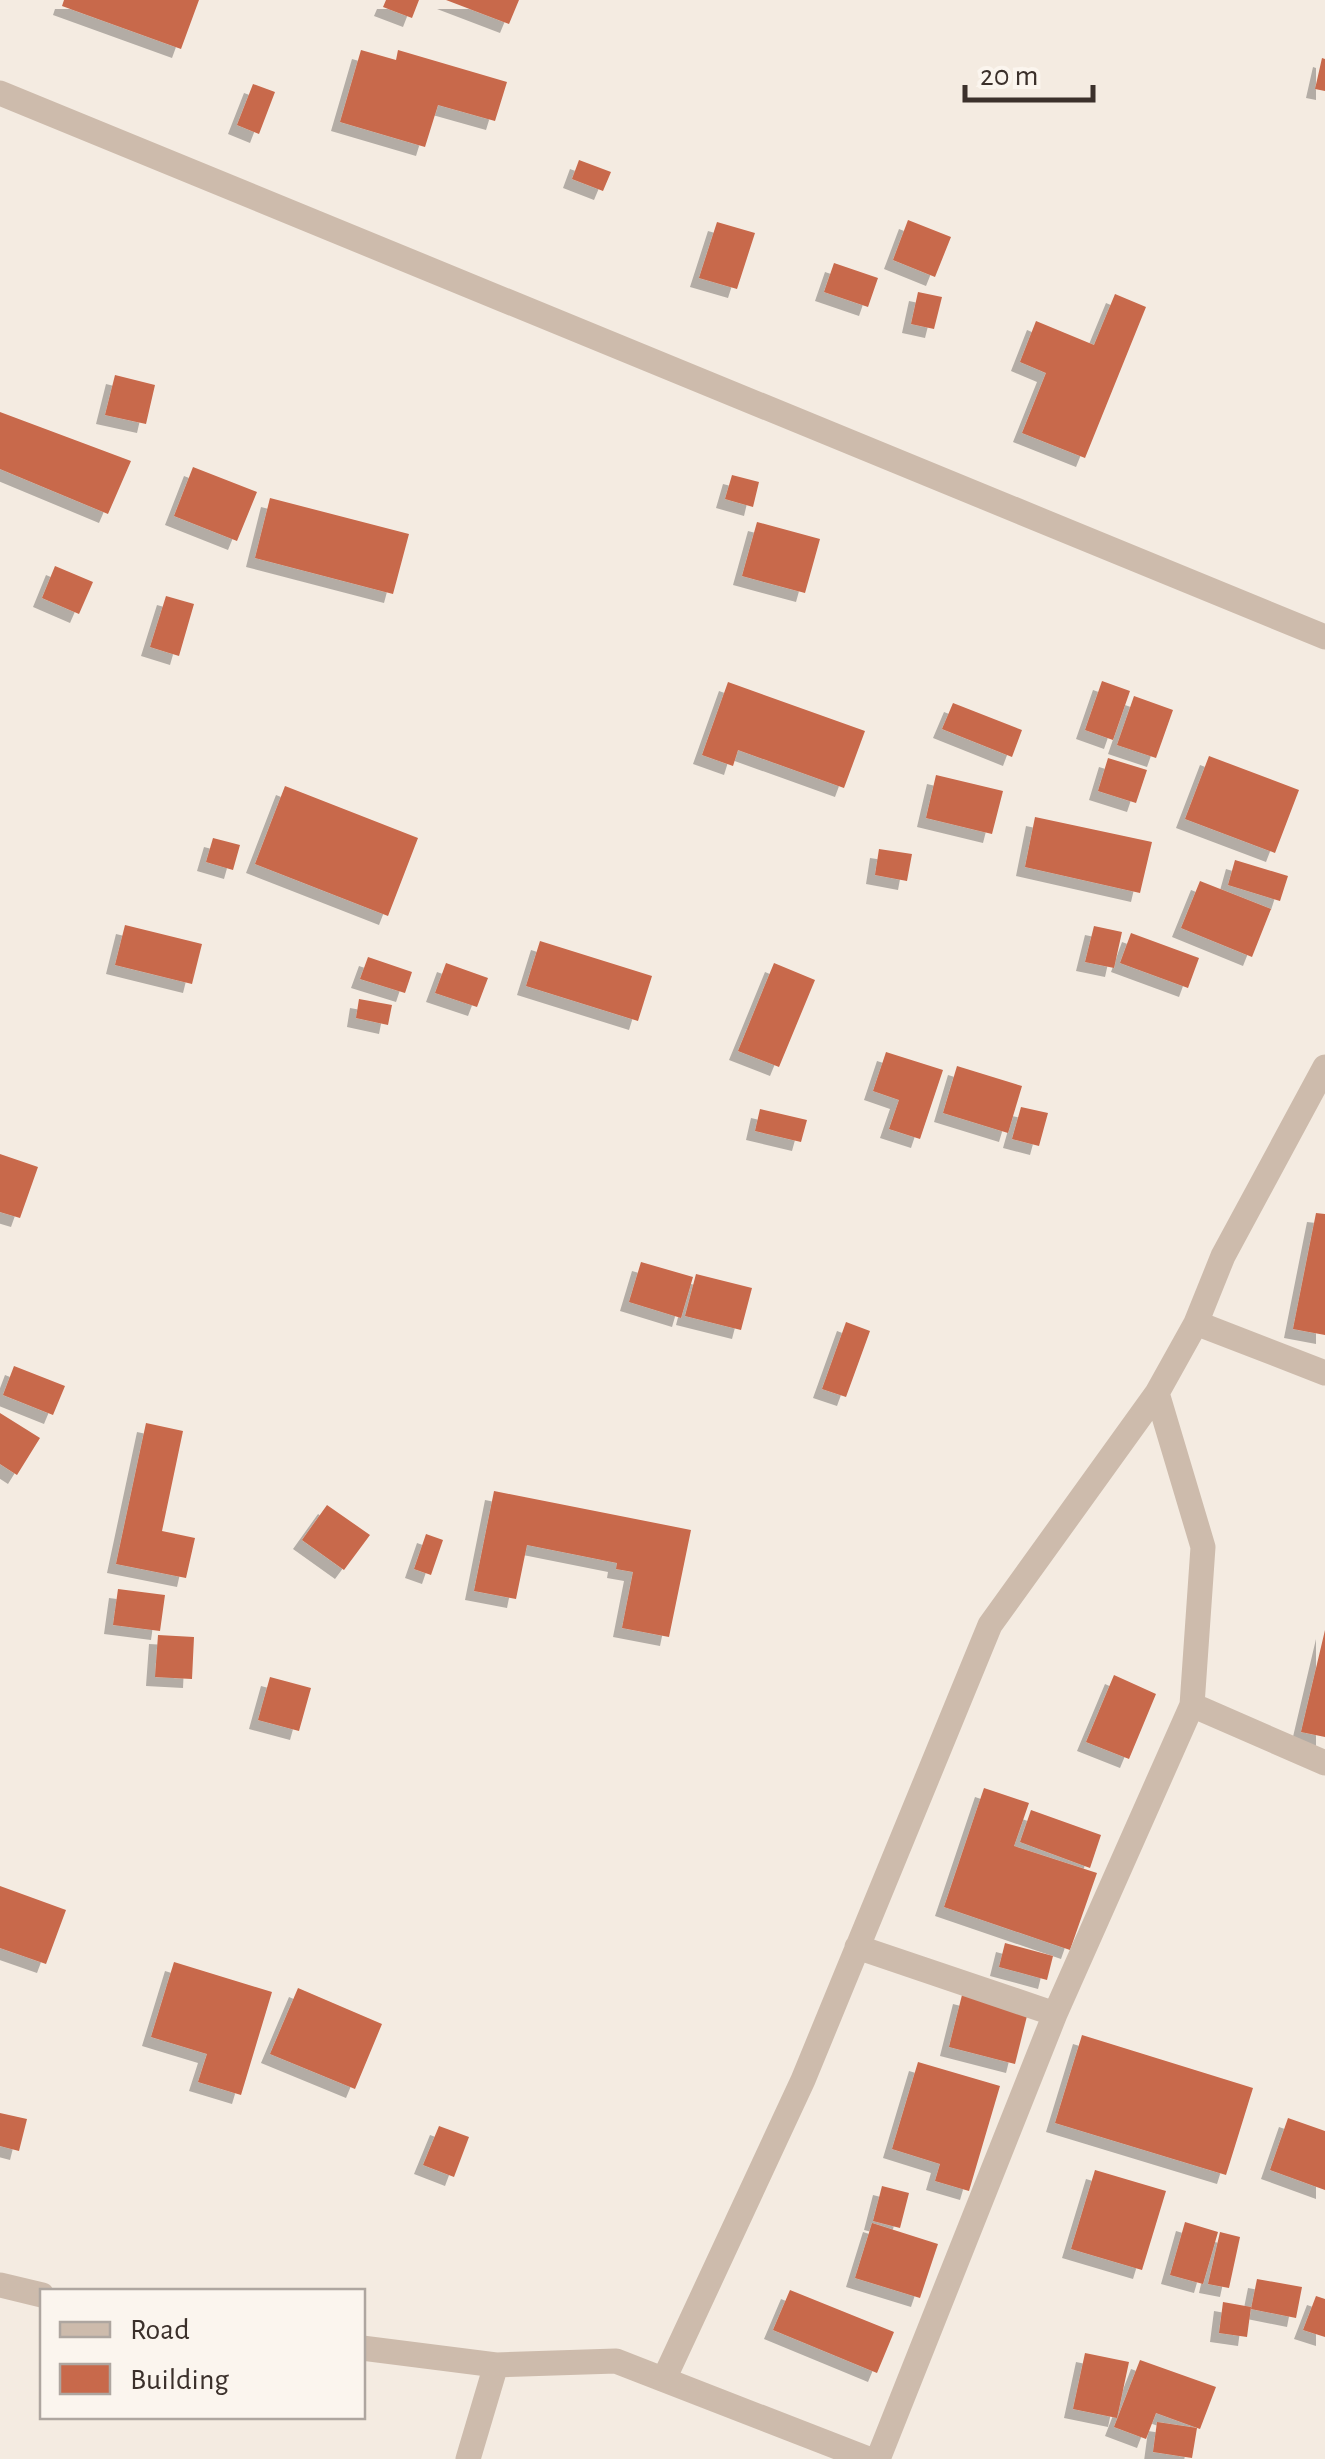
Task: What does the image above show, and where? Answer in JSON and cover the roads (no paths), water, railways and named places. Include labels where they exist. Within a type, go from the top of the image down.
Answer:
[{"type":"street","points":[[0,92],[1325,637]]},
{"type":"street","points":[[664,2379],[802,2080],[990,1625],[1157,1393],[1196,1323],[1223,1256],[1325,1067]]},
{"type":"street","points":[[1196,1323],[1325,1373]]},
{"type":"street","points":[[878,2459],[1055,2014],[1192,1706],[1202,1547],[1157,1393]]},
{"type":"street","points":[[1192,1706],[1325,1763]]},
{"type":"street","points":[[857,1946],[1055,2014]]},
{"type":"street","points":[[0,2285],[40,2295]]},
{"type":"street","points":[[365,2348],[496,2364],[616,2361],[868,2459]]},
{"type":"street","points":[[468,2459],[496,2364]]}]
